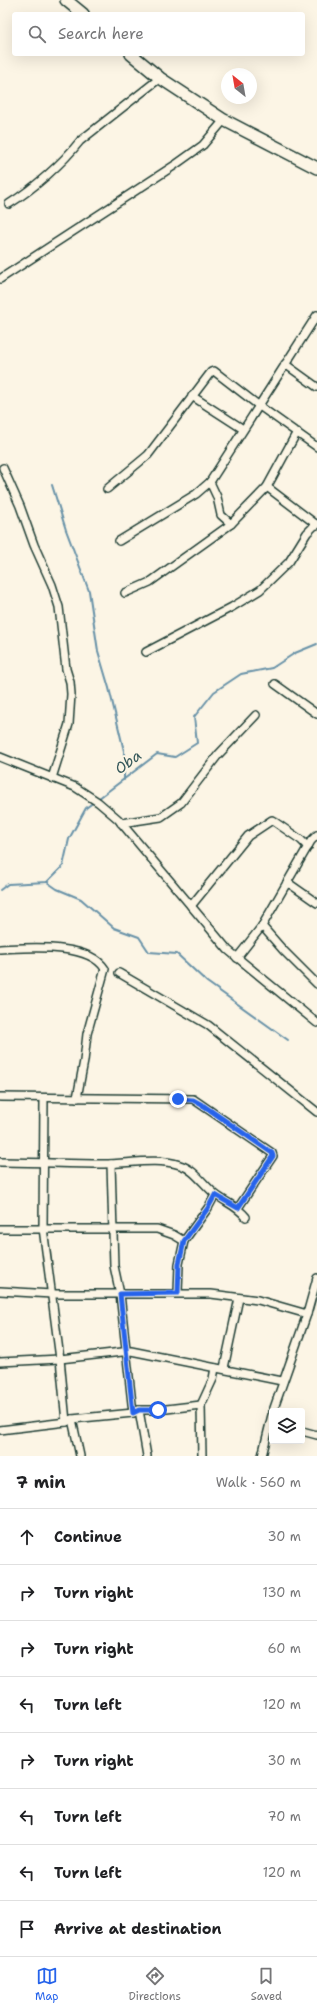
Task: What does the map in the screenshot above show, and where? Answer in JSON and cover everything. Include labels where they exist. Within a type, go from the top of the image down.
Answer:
[{"type":"main road","points":[[66,0],[81,12]]},
{"type":"main road","points":[[132,56],[160,78],[224,120],[317,168]]},
{"type":"street","points":[[8,204],[24,194],[71,152],[80,141],[160,78]]},
{"type":"street","points":[[0,279],[175,165],[203,145],[224,120]]},
{"type":"street","points":[[119,541],[196,494],[210,482],[317,315]]},
{"type":"street","points":[[285,364],[317,387]]},
{"type":"street","points":[[107,489],[148,456],[192,396],[211,372],[214,371],[258,405],[317,447]]},
{"type":"street","points":[[192,396],[243,429]]},
{"type":"street","points":[[125,593],[150,582],[231,524],[267,487],[297,432]]},
{"type":"street","points":[[3,468],[52,585],[59,607],[66,669],[70,682],[71,694],[69,724],[52,778]]},
{"type":"street","points":[[210,482],[217,497],[221,515],[231,524]]},
{"type":"street","points":[[146,652],[232,607],[260,590],[289,562],[307,532],[317,525],[267,487]]},
{"type":"street","points":[[275,684],[317,714]]},
{"type":"street","points":[[121,823],[161,817],[181,803],[214,760],[256,715]]},
{"type":"street","points":[[0,757],[75,787],[106,808],[121,823],[236,958],[317,1023]]},
{"type":"street","points":[[191,906],[248,836],[272,820],[302,840],[308,847]]},
{"type":"street","points":[[236,958],[262,926],[286,882],[311,841],[317,835]]},
{"type":"street","points":[[286,882],[317,903]]},
{"type":"street","points":[[262,926],[283,950],[317,984]]},
{"type":"street","points":[[0,949],[65,949],[101,963],[105,969],[87,1034],[84,1061],[77,1098]]},
{"type":"street","points":[[119,972],[208,1025],[317,1112]]},
{"type":"street","points":[[0,1097],[188,1099],[204,1106],[272,1153],[273,1156],[238,1208]]},
{"type":"street","points":[[44,1098],[43,1228],[69,1421],[80,1456]]},
{"type":"street","points":[[0,1162],[111,1164],[167,1162],[180,1165],[188,1169],[215,1195],[238,1208],[246,1217]]},
{"type":"street","points":[[111,1164],[114,1266],[120,1294],[136,1411],[147,1456]]},
{"type":"street","points":[[178,1293],[179,1264],[184,1241],[208,1208],[215,1195]]},
{"type":"street","points":[[0,1229],[43,1228],[157,1230],[174,1235],[184,1241]]},
{"type":"street","points":[[274,1408],[282,1381],[307,1314],[317,1278]]},
{"type":"street","points":[[0,1292],[52,1294],[178,1293],[258,1300],[307,1314]]},
{"type":"street","points":[[224,1368],[239,1298]]},
{"type":"street","points":[[0,1362],[60,1359],[127,1351],[215,1368],[224,1368],[282,1381]]},
{"type":"street","points":[[202,1456],[201,1404],[213,1379],[215,1368]]},
{"type":"street","points":[[0,1430],[136,1411],[158,1410],[201,1404]]},
{"type":"street","points":[[262,1456],[269,1428]]},
{"type":"street","points":[[305,1432],[317,1435]]},
{"type":"waterway","points":[[52,485],[66,530],[89,591],[98,651],[109,688],[124,751],[124,780]]},
{"type":"waterway","name":"Oba","points":[[0,890],[8,884],[47,882],[63,866],[69,839],[86,808],[157,754],[175,757],[197,743],[194,717],[214,692],[241,674],[272,668],[295,653],[317,644]]},
{"type":"waterway","points":[[47,882],[57,889],[81,899],[114,928],[139,937],[149,952],[177,954],[207,982],[288,1040]]},
{"type":"route","points":[[158,1410],[139,1410],[133,1413],[120,1294],[178,1293],[179,1264],[184,1241],[208,1208],[215,1195],[238,1208],[273,1156],[272,1153],[204,1106],[193,1100],[178,1099]]}]
